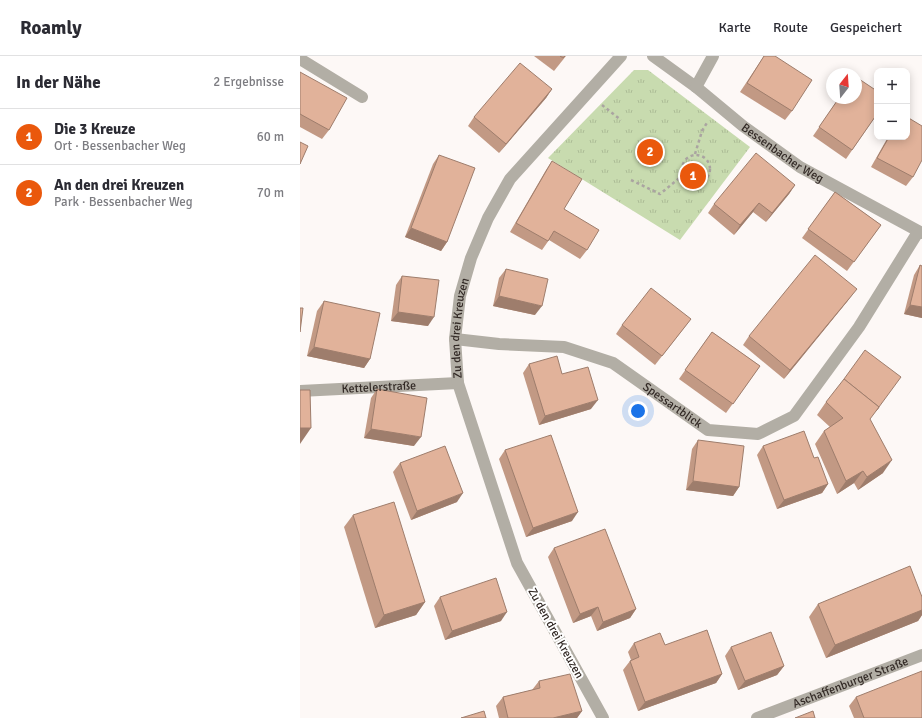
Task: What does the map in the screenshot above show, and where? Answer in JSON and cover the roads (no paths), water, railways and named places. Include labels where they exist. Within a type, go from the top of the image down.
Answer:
[{"type":"street","name":"Zu den drei Kreuzen","points":[[603,718],[517,563],[458,383],[455,339],[460,296],[471,258],[488,218],[510,179],[621,56]]},
{"type":"street","name":"Bessenbacher Weg","points":[[653,56],[696,86],[743,126],[800,168],[920,233]]},
{"type":"street","points":[[696,86],[713,56]]},
{"type":"street","points":[[300,59],[362,97]]},
{"type":"street","name":"Spessartblick","points":[[455,339],[499,344],[564,348],[613,363],[708,430],[758,434],[794,416],[859,328],[920,233]]},
{"type":"street","name":"Kettelerstraße","points":[[300,391],[458,383]]},
{"type":"street","name":"Aschaffenburger Straße","points":[[757,718],[922,656]]},
{"type":"place","name":"An den drei Kreuzen","points":[[650,152]]},
{"type":"place","name":"Die 3 Kreuze","points":[[693,176]]}]
